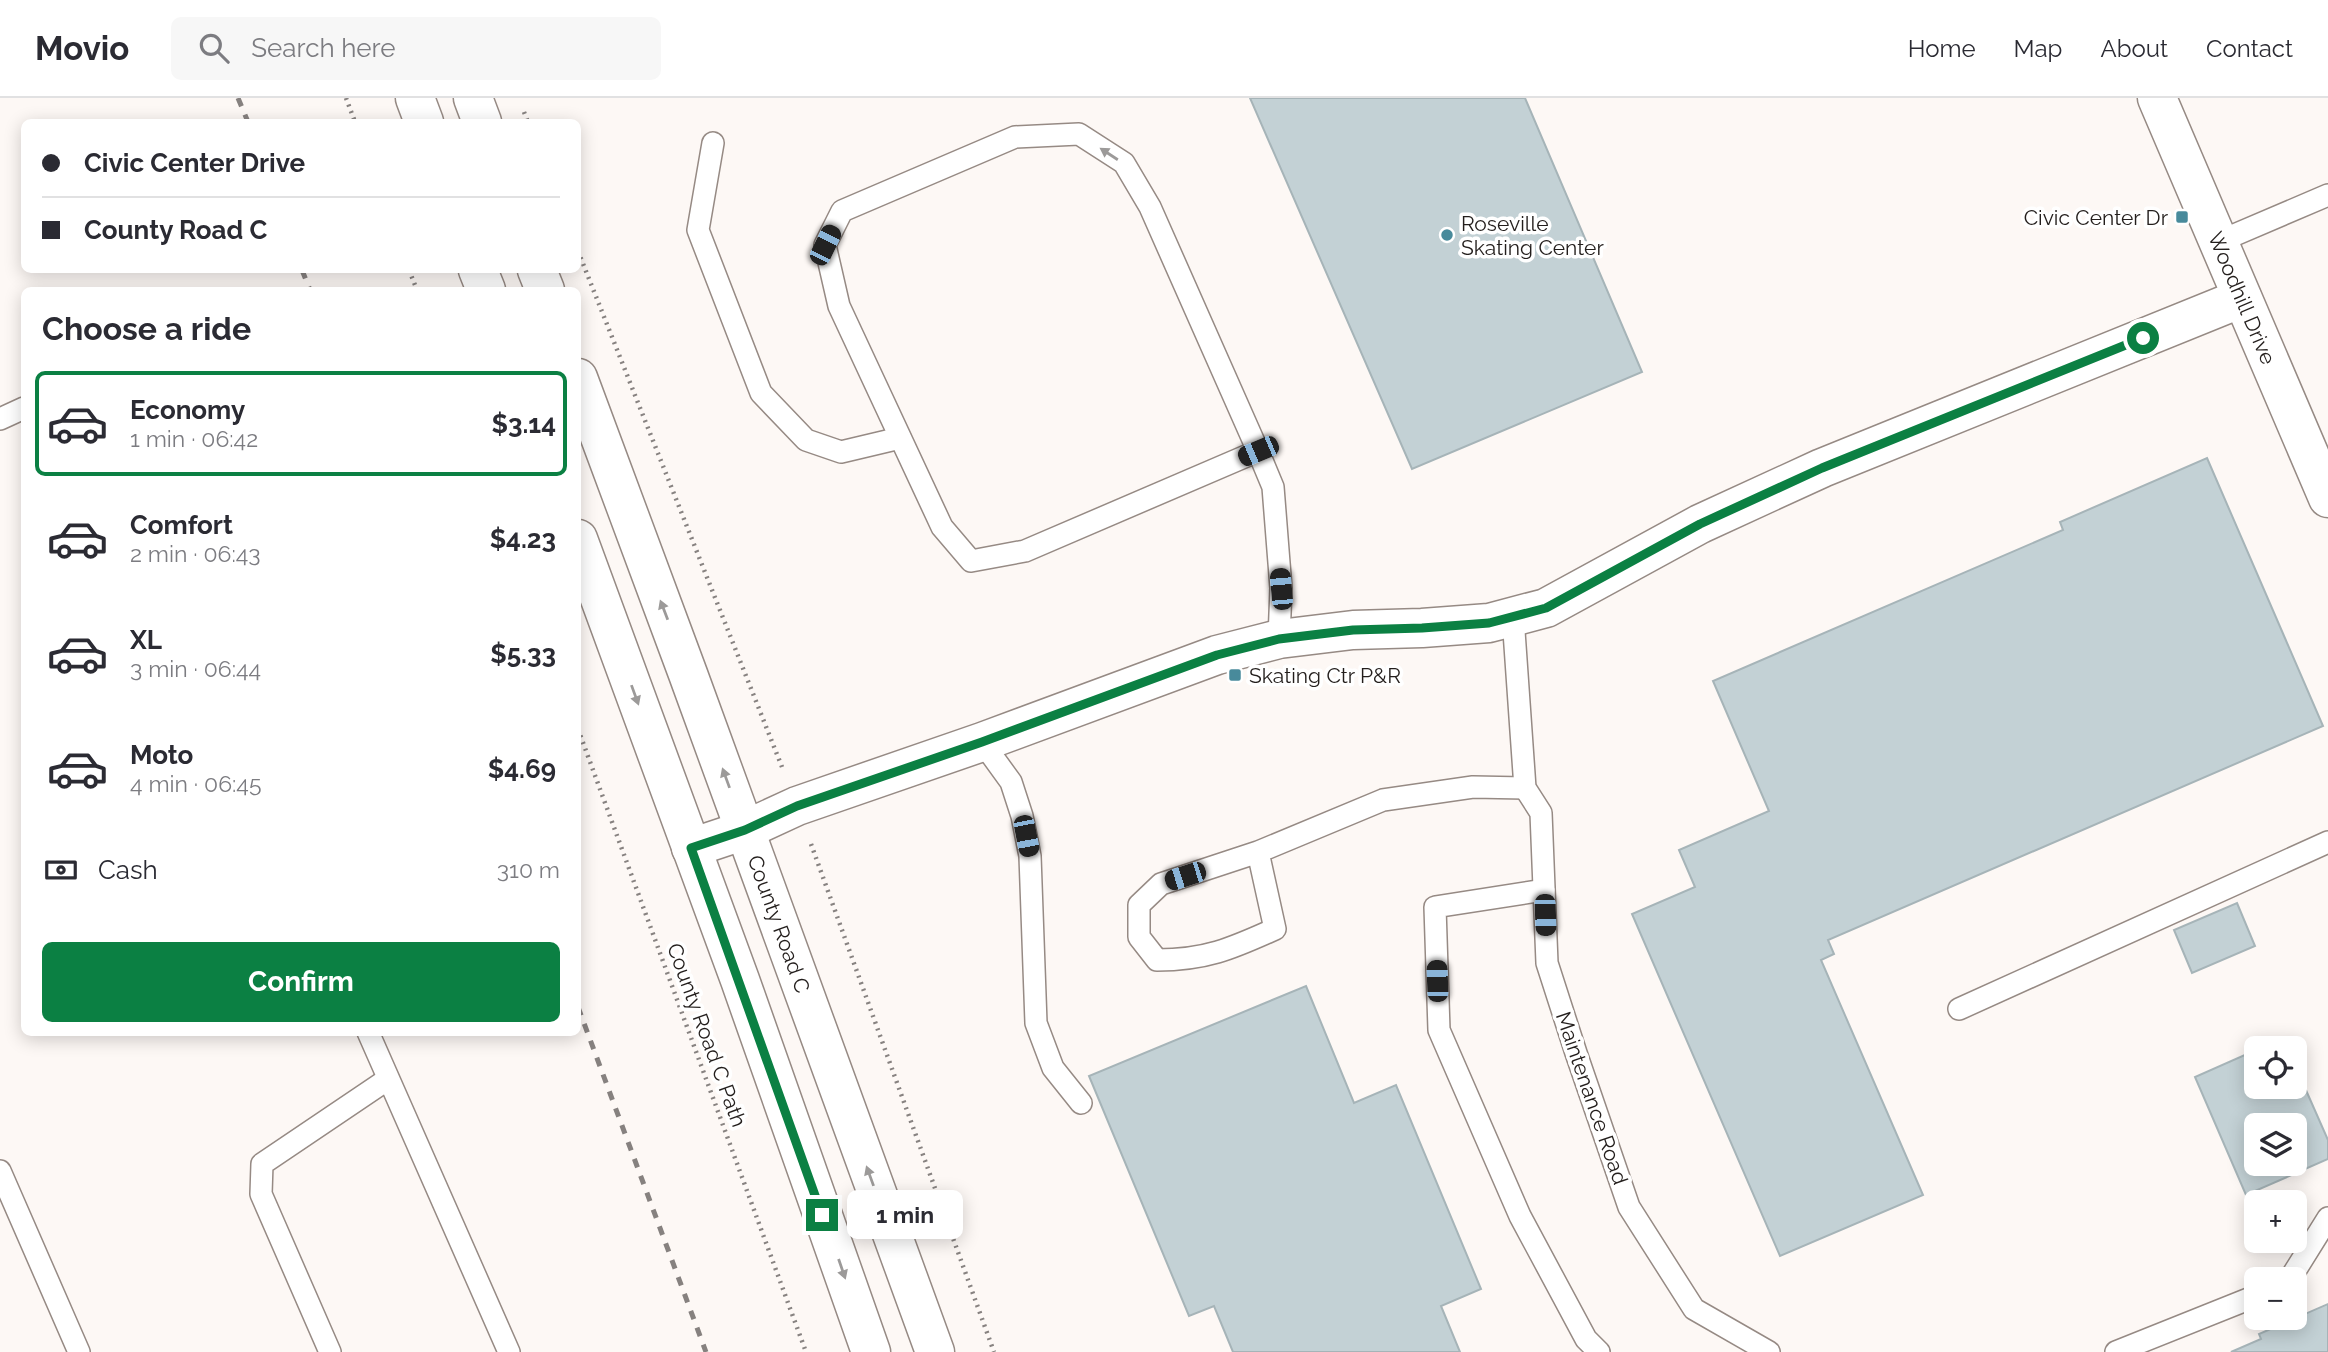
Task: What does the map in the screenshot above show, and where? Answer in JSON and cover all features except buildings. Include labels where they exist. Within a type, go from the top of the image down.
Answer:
[{"type":"street","points":[[415,98],[423,119]]},
{"type":"street","points":[[473,98],[481,119]]},
{"type":"street","name":"Woodhill Drive","points":[[2157,98],[2328,498]]},
{"type":"street","points":[[691,848],[745,830],[797,806],[982,742],[1217,655],[1279,639],[1353,630],[1489,623],[1546,608],[1700,524],[1822,468],[2242,299]]},
{"type":"street","name":"County Road C","points":[[581,386],[935,1352]]},
{"type":"street","points":[[581,547],[871,1352]]},
{"type":"lane","points":[[1258,451],[1026,551],[971,561],[942,527],[839,306],[825,245],[842,211],[1015,137],[1079,134],[1124,163],[1150,207],[1258,451],[1273,487],[1281,589],[1279,639]]},
{"type":"lane","points":[[713,143],[698,230],[761,393],[806,440],[841,452],[900,438]]},
{"type":"lane","points":[[2218,242],[2327,200]]},
{"type":"lane","points":[[0,419],[21,409]]},
{"type":"lane","points":[[1258,852],[1275,929],[1229,950],[1185,960],[1157,960],[1139,937],[1139,905],[1161,884],[1258,852],[1383,800],[1473,787],[1525,788],[1513,617]]},
{"type":"lane","points":[[982,742],[1011,782],[1022,816],[1030,856],[1036,1023],[1053,1068],[1081,1103]]},
{"type":"lane","name":"Maintenance Road","points":[[1525,788],[1541,813],[1547,963],[1629,1206],[1694,1309],[1769,1352]]},
{"type":"lane","points":[[1959,1009],[2328,842]]},
{"type":"lane","points":[[1544,890],[1435,907],[1439,1030],[1520,1216],[1586,1339],[1599,1352]]},
{"type":"lane","points":[[370,1036],[509,1352]]},
{"type":"lane","points":[[330,1352],[261,1194],[262,1164],[388,1079]]},
{"type":"lane","points":[[0,1171],[79,1352]]},
{"type":"lane","points":[[2297,1267],[2328,1218]]},
{"type":"lane","points":[[2116,1352],[2244,1301]]},
{"type":"path","points":[[346,98],[354,119]]},
{"type":"path","name":"County Road C Path","points":[[581,737],[806,1352]]},
{"type":"railway","points":[[238,98],[247,119]]},
{"type":"railway","points":[[303,273],[309,287]]},
{"type":"railway","points":[[581,1015],[706,1352]]},
{"type":"place","name":"Civic Center Dr","points":[[2182,217]]},
{"type":"place","name":"Roseville Skating Center","points":[[1447,235]]},
{"type":"place","name":"Skating Ctr P&R","points":[[1235,675]]},
{"type":"route","points":[[822,1215],[691,848],[745,830],[797,806],[982,742],[1217,655],[1279,639],[1353,630],[1489,623],[1546,608],[1700,524],[1822,468],[2143,338]]}]
